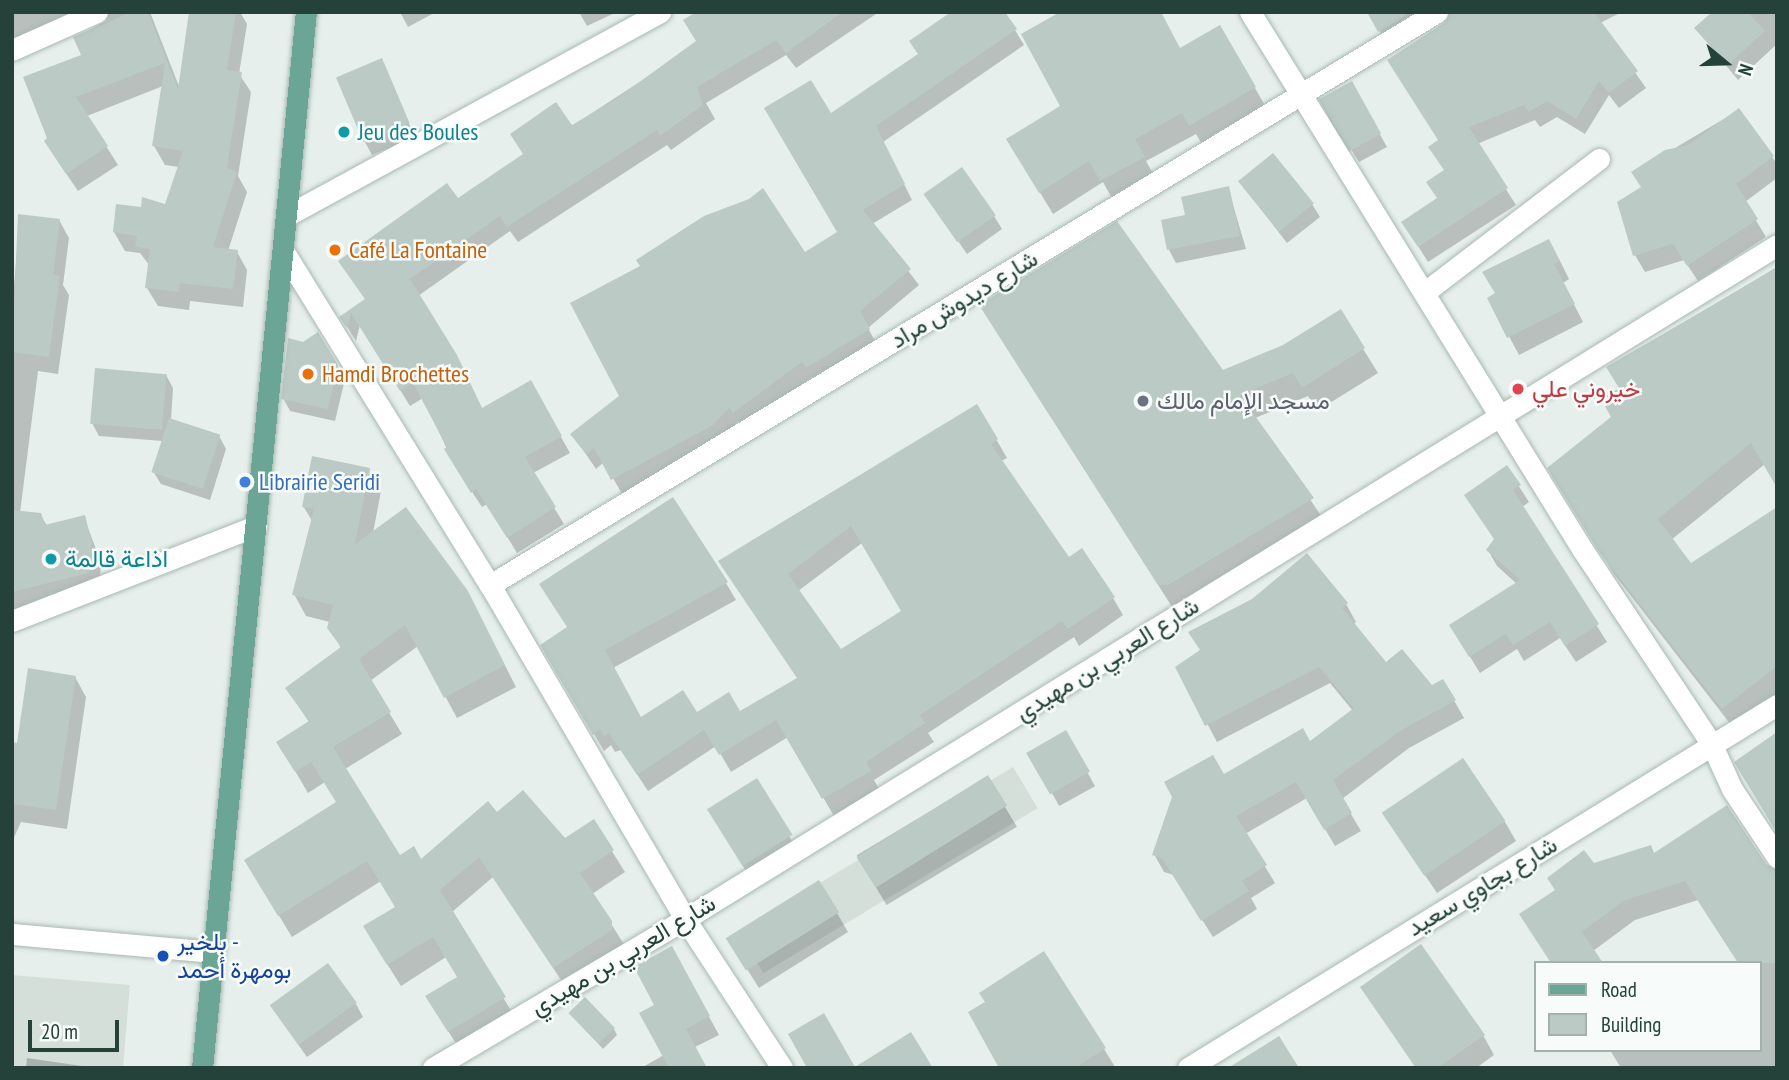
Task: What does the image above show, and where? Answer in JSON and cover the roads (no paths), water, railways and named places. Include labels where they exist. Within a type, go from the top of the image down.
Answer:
[{"type":"main road","points":[[202,1068],[306,12]]},
{"type":"street","points":[[12,50],[97,12]]},
{"type":"street","points":[[288,215],[660,12]]},
{"type":"street","points":[[1250,12],[1300,96],[1503,415],[1582,549],[1712,745],[1732,789],[1777,857]]},
{"type":"street","name":"شارع ديدوش مراد","points":[[490,585],[1437,12]]},
{"type":"street","points":[[1425,292],[1599,159]]},
{"type":"street","name":"شارع العربي بن مهيدي","points":[[433,1068],[685,919],[1775,249]]},
{"type":"street","points":[[284,252],[490,585],[685,919],[782,1068]]},
{"type":"street","points":[[12,621],[256,526]]},
{"type":"street","name":"شارع بجاوي سعيد","points":[[1188,1068],[1777,705]]},
{"type":"street","points":[[12,934],[214,952]]},
{"type":"place","name":"Jeu des Boules","points":[[344,132]]},
{"type":"place","name":"Café La Fontaine","points":[[335,250]]},
{"type":"place","name":"Hamdi Brochettes","points":[[308,374]]},
{"type":"place","name":"خيروني علي","points":[[1518,389]]},
{"type":"place","name":"مسجد الإمام مالك","points":[[1143,401]]},
{"type":"place","name":"Librairie Seridi","points":[[245,482]]},
{"type":"place","name":"اذاعة قالمة","points":[[51,559]]},
{"type":"place","name":"بلخير - بومهرة أحمد","points":[[163,956]]}]
